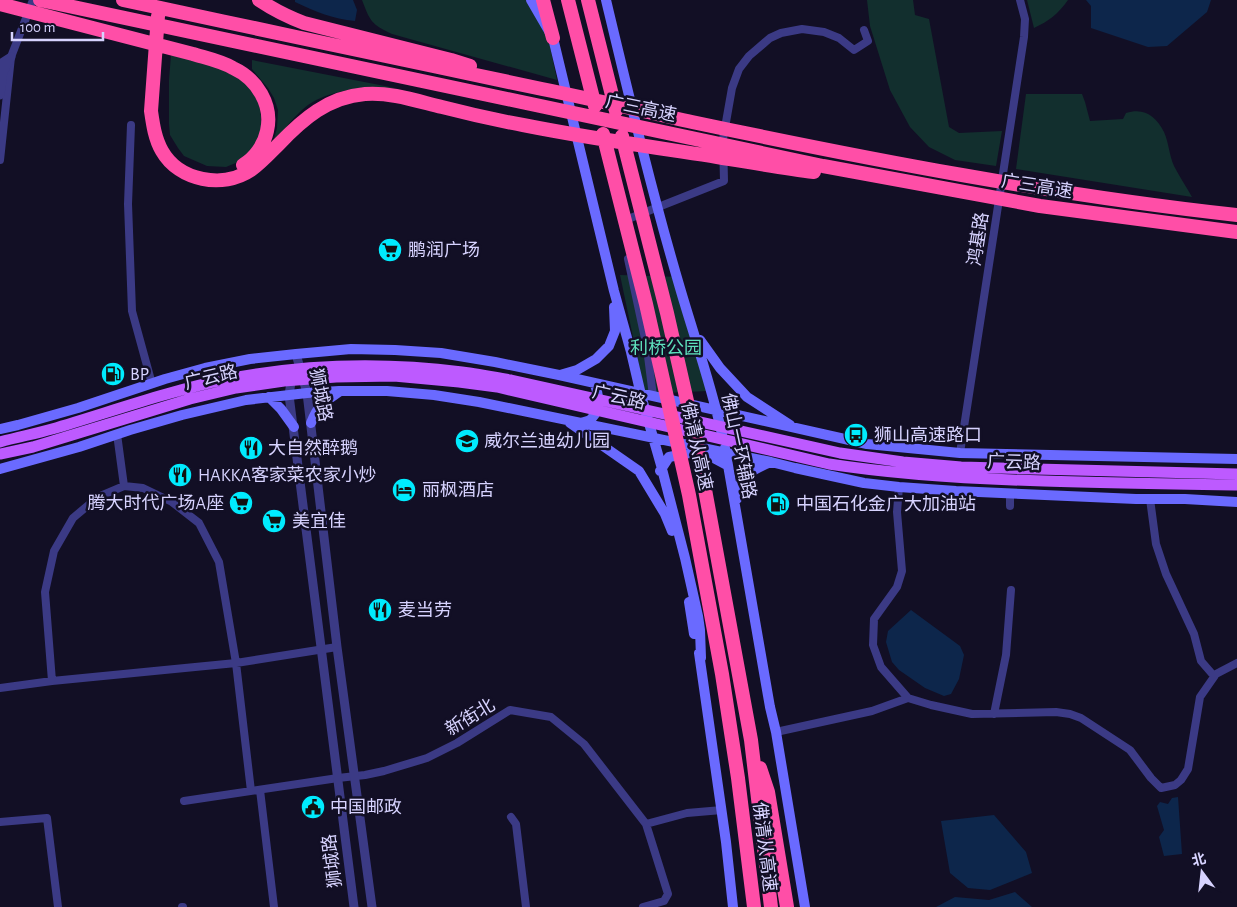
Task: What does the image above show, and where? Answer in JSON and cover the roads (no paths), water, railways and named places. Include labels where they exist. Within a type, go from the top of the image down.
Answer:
[{"type":"highway","name":"广三高速","points":[[40,0],[694,139],[747,156],[1059,209],[1237,232]]},
{"type":"highway","name":"广三高速","points":[[124,0],[693,122],[959,174],[1149,205],[1237,215]]},
{"type":"highway","points":[[0,4],[193,54],[234,68],[254,83],[264,99],[268,116],[268,127],[258,151],[247,162],[228,172],[204,172],[183,162],[168,145],[163,133],[158,107],[158,57],[160,0]]},
{"type":"highway","points":[[168,0],[151,111],[156,139],[162,152],[176,168],[196,178],[221,180],[241,175],[251,170],[297,126],[318,110],[340,100],[363,94],[397,96],[589,138],[702,155],[747,156]]},
{"type":"highway","points":[[260,0],[285,16],[304,23],[452,60],[540,88]]},
{"type":"highway","points":[[543,0],[553,38]]},
{"type":"highway","name":"佛清从高速","points":[[568,0],[646,304],[689,495],[722,674],[754,907]]},
{"type":"highway","name":"佛清从高速","points":[[588,0],[658,273],[697,445],[751,740],[771,907]]},
{"type":"highway","points":[[751,740],[768,792],[787,907]]},
{"type":"main road","points":[[531,0],[553,38],[614,290],[689,573],[700,630],[701,658],[734,907]]},
{"type":"main road","name":"佛山一环辅路","points":[[606,0],[680,287],[717,410],[776,732],[805,907]]},
{"type":"main road","points":[[559,375],[577,370],[596,358],[609,346],[615,331],[614,290]]},
{"type":"main road","points":[[693,330],[720,368],[747,397],[797,429]]},
{"type":"main road","name":"广云路","points":[[0,429],[78,408],[205,368],[250,359],[296,354],[351,349],[395,350],[441,353],[559,375],[867,444],[960,453],[1237,459]]},
{"type":"main road","name":"广云路","points":[[0,442],[227,379],[283,370],[346,365],[462,372],[552,389],[840,453],[903,462],[961,467],[1237,474]]},
{"type":"main road","name":"广云路","points":[[0,454],[33,447],[164,406],[236,388],[328,377],[394,376],[497,387],[838,466],[916,475],[1237,485]]},
{"type":"main road","points":[[581,423],[591,419],[598,407],[598,392],[594,383]]},
{"type":"main road","points":[[311,423],[322,403],[339,391]]},
{"type":"main road","name":"广云路","points":[[0,469],[182,415],[246,400],[307,393],[388,391],[434,395],[498,406],[772,462],[864,483],[899,487],[1010,493],[1237,502]]},
{"type":"main road","points":[[269,398],[281,409],[294,426]]},
{"type":"main road","points":[[565,419],[639,471],[665,514],[681,558],[693,630],[701,658]]},
{"type":"main road","points":[[672,531],[658,475],[669,457],[689,453],[712,456],[728,465]]},
{"type":"main road","points":[[737,512],[737,493],[742,480],[753,470],[772,462]]},
{"type":"street","points":[[0,95],[3,72],[11,57],[33,0]]},
{"type":"street","name":"鸿基路","points":[[960,453],[1024,37],[1025,19],[1020,0]]},
{"type":"street","points":[[652,396],[647,348],[621,229],[623,220],[724,181],[723,140],[732,88],[739,68],[762,44],[781,33],[802,29],[824,32],[839,38],[854,50],[868,41],[864,30]]},
{"type":"street","points":[[0,64],[11,57]]},
{"type":"street","points":[[0,160],[11,57]]},
{"type":"street","points":[[131,125],[128,204],[132,311],[152,384]]},
{"type":"street","name":"狮城路","points":[[296,354],[307,393],[337,646],[372,907]]},
{"type":"street","name":"狮城路","points":[[296,354],[290,395],[354,907]]},
{"type":"street","points":[[117,434],[124,486]]},
{"type":"street","points":[[52,681],[45,592],[54,551],[73,518],[98,497],[124,486],[143,488],[172,502],[199,523],[219,562],[236,663],[251,791]]},
{"type":"street","points":[[899,487],[897,512],[902,571],[897,587],[874,619],[874,645],[881,667],[908,698],[972,714],[1056,712],[1082,718],[1130,750],[1150,778],[1161,788],[1175,785],[1182,780],[1188,769],[1200,698],[1216,674],[1237,663]]},
{"type":"street","points":[[1010,493],[1010,506]]},
{"type":"street","points":[[1150,499],[1156,544],[1166,574],[1194,634],[1201,660],[1214,676]]},
{"type":"street","points":[[994,714],[1006,655],[1011,590]]},
{"type":"street","points":[[0,688],[236,663],[337,646]]},
{"type":"street","points":[[776,732],[872,711],[908,698]]},
{"type":"street","name":"新街北","points":[[184,801],[384,771],[427,758],[457,743],[510,710],[551,717],[584,744],[646,824],[668,894],[664,902],[643,907]]},
{"type":"street","points":[[260,790],[274,907]]},
{"type":"street","points":[[646,824],[687,812],[722,810]]},
{"type":"street","points":[[512,817],[516,824],[526,907]]},
{"type":"street","points":[[0,822],[47,818],[58,907]]},
{"type":"water","points":[[295,0],[353,0],[357,10],[355,21],[324,14],[295,2]]},
{"type":"water","points":[[1086,0],[1211,0],[1207,12],[1167,46],[1148,47],[1091,28],[1091,6]]},
{"type":"water","points":[[911,610],[960,646],[964,655],[959,679],[951,694],[944,696],[925,688],[899,670],[892,662],[886,642],[888,631]]},
{"type":"water","points":[[1178,797],[1182,854],[1164,856],[1159,837],[1164,830],[1157,806],[1160,802],[1168,804],[1172,798]]},
{"type":"water","points":[[994,815],[1026,852],[1032,873],[990,890],[968,888],[950,873],[941,821]]},
{"type":"water","points":[[1015,892],[1032,907],[936,907],[955,897],[989,900]]},
{"type":"place","name":"鹏润广场","points":[[390,250]]},
{"type":"place","name":"BP","points":[[113,374]]},
{"type":"place","name":"狮山高速路口","points":[[856,435]]},
{"type":"place","name":"威尔兰迪幼儿园","points":[[467,441]]},
{"type":"place","name":"大自然醉鹅","points":[[251,448]]},
{"type":"place","name":"HAKKA客家菜农家小炒","points":[[180,475]]},
{"type":"place","name":"丽枫酒店","points":[[404,490]]},
{"type":"place","name":"腾大时代广场A座","points":[[241,503]]},
{"type":"place","name":"中国石化金广大加油站","points":[[778,504]]},
{"type":"place","name":"美宜佳","points":[[274,521]]},
{"type":"place","name":"麦当劳","points":[[380,610]]},
{"type":"place","name":"中国邮政","points":[[313,807]]},
{"type":"park label","name":"利桥公园","points":[[666,348]]}]
